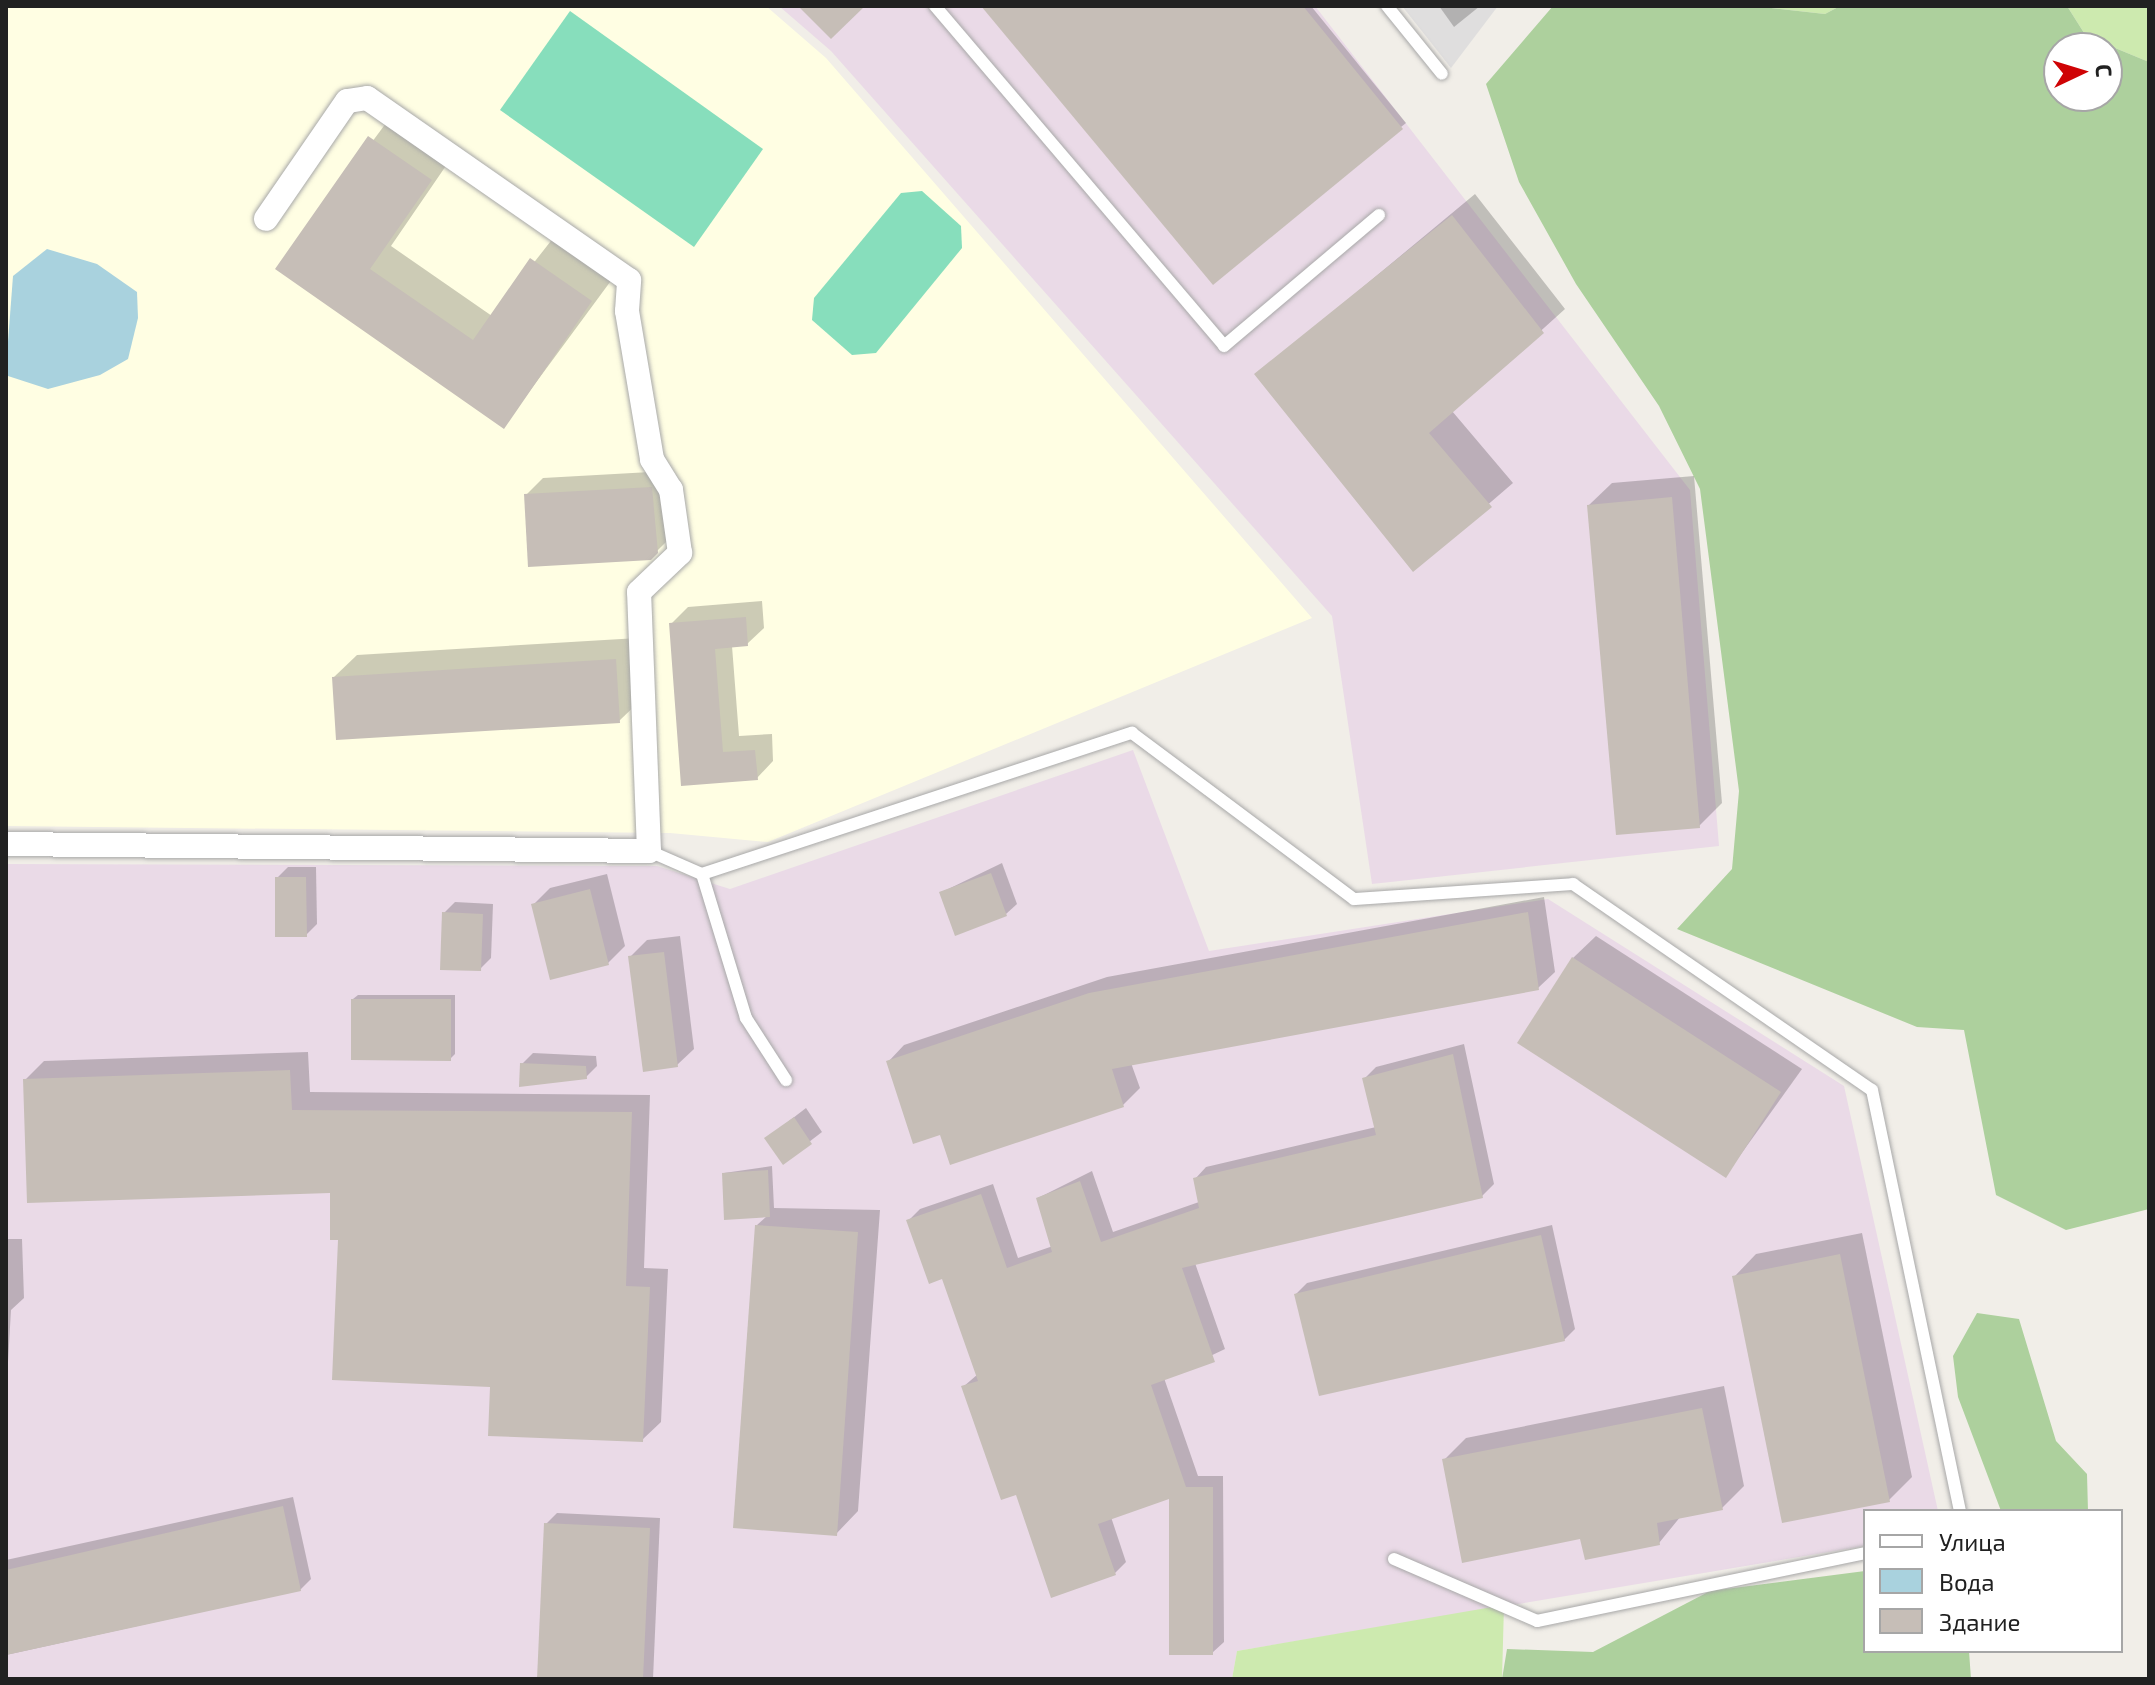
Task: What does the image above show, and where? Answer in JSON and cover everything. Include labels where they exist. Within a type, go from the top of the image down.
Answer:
[{"type":"street","points":[[6,844],[649,851],[639,592],[680,553],[671,490],[652,459],[627,311],[629,280],[367,98],[347,101],[266,219]]},
{"type":"lane","points":[[935,6],[1224,346],[1379,215]]},
{"type":"lane","points":[[1387,6],[1442,74]]},
{"type":"lane","points":[[649,851],[702,874],[1132,733],[1354,899],[1573,884],[1872,1090],[1960,1509]]},
{"type":"lane","points":[[702,874],[746,1018],[786,1080]]},
{"type":"lane","points":[[1394,1559],[1537,1621],[1863,1553]]},
{"type":"shaded area","points":[[6,6],[766,6],[826,58],[1312,618],[768,842],[670,833],[6,826]]},
{"type":"shaded area","points":[[779,6],[1315,6],[1690,490],[1719,846],[1372,884],[1332,616],[831,51]]},
{"type":"shaded area","points":[[1402,6],[1498,6],[1451,68]]},
{"type":"shaded area","points":[[1133,750],[1209,951],[1548,899],[1844,1086],[1938,1509],[1863,1509],[1863,1546],[1237,1651],[1232,1679],[6,1679],[6,864],[657,866],[730,889]]},
{"type":"green space","points":[[1553,6],[1754,6],[1825,14],[1840,6],[2067,6],[2083,32],[2043,32],[2043,112],[2123,112],[2123,51],[2149,62],[2149,1209],[2066,1230],[1996,1195],[1964,1030],[1917,1027],[1677,929],[1732,869],[1739,791],[1700,489],[1659,406],[1576,284],[1519,182],[1486,84]]},
{"type":"green space","points":[[1754,6],[1840,6],[1825,14]]},
{"type":"green space","points":[[2067,6],[2149,6],[2149,62],[2123,51],[2123,32],[2083,32]]},
{"type":"green space","points":[[570,11],[763,149],[694,247],[500,110]]},
{"type":"green space","points":[[922,191],[961,226],[962,248],[876,353],[852,355],[812,320],[814,298],[901,193]]},
{"type":"green space","points":[[1977,1313],[2019,1319],[2056,1441],[2087,1474],[2088,1509],[2000,1509],[1958,1397],[1953,1356]]},
{"type":"green space","points":[[1863,1571],[1863,1653],[1969,1653],[1971,1679],[1502,1679],[1507,1649],[1593,1652],[1710,1591]]},
{"type":"green space","points":[[1504,1605],[1502,1679],[1232,1679],[1237,1651]]},
{"type":"water","points":[[47,249],[97,264],[137,292],[138,318],[128,359],[100,375],[48,389],[8,376],[6,368],[13,276]]},
{"type":"building","points":[[798,6],[865,6],[831,39]]},
{"type":"building","points":[[981,6],[1303,6],[1403,129],[1213,285]]},
{"type":"building","points":[[368,136],[432,180],[370,269],[473,340],[530,258],[592,301],[504,429],[275,269]]},
{"type":"building","points":[[1452,215],[1544,333],[1429,433],[1492,507],[1413,572],[1254,374]]},
{"type":"building","points":[[652,487],[658,553],[651,560],[528,567],[524,494]]},
{"type":"building","points":[[1672,497],[1700,828],[1616,835],[1587,505]]},
{"type":"building","points":[[746,617],[748,646],[715,649],[723,752],[755,750],[758,780],[681,786],[669,623]]},
{"type":"building","points":[[616,659],[620,723],[336,740],[332,677]]},
{"type":"building","points":[[991,873],[1007,916],[955,936],[939,892]]},
{"type":"building","points":[[275,877],[306,877],[307,937],[275,937]]},
{"type":"building","points":[[590,889],[609,965],[550,980],[531,904]]},
{"type":"building","points":[[442,912],[483,914],[481,971],[440,970]]},
{"type":"building","points":[[1528,912],[1539,990],[1112,1069],[1124,1107],[950,1165],[940,1135],[913,1144],[886,1061],[1089,993]]},
{"type":"building","points":[[664,952],[678,1067],[643,1072],[628,956]]},
{"type":"building","points":[[1572,957],[1781,1092],[1726,1178],[1517,1043]]},
{"type":"building","points":[[351,999],[451,999],[451,1061],[351,1060]]},
{"type":"building","points":[[1453,1054],[1483,1198],[1182,1268],[1215,1362],[1151,1385],[1186,1487],[1213,1487],[1213,1655],[1169,1655],[1169,1499],[1098,1524],[1116,1575],[1051,1598],[1016,1495],[1001,1500],[961,1386],[978,1381],[942,1279],[929,1284],[906,1220],[981,1194],[1007,1268],[1052,1252],[1036,1198],[1080,1181],[1101,1242],[1199,1208],[1193,1178],[1376,1135],[1362,1078]]},
{"type":"building","points":[[520,1063],[586,1066],[587,1079],[519,1087]]},
{"type":"building","points":[[290,1070],[292,1110],[632,1112],[626,1286],[650,1287],[643,1442],[488,1436],[490,1387],[332,1380],[338,1240],[330,1240],[330,1193],[27,1203],[23,1079]]},
{"type":"building","points":[[794,1117],[812,1144],[783,1165],[764,1138]]},
{"type":"building","points":[[768,1170],[770,1217],[724,1220],[722,1173]]},
{"type":"building","points":[[755,1225],[858,1232],[837,1536],[733,1528]]},
{"type":"building","points":[[1541,1235],[1565,1341],[1319,1396],[1294,1294]]},
{"type":"building","points":[[1840,1254],[1890,1502],[1782,1523],[1732,1276]]},
{"type":"building","points":[[1702,1408],[1723,1510],[1657,1523],[1660,1545],[1585,1560],[1580,1539],[1462,1563],[1442,1459]]},
{"type":"building","points":[[283,1506],[301,1591],[6,1655],[6,1570]]},
{"type":"building","points":[[544,1523],[650,1528],[643,1679],[537,1679]]}]
